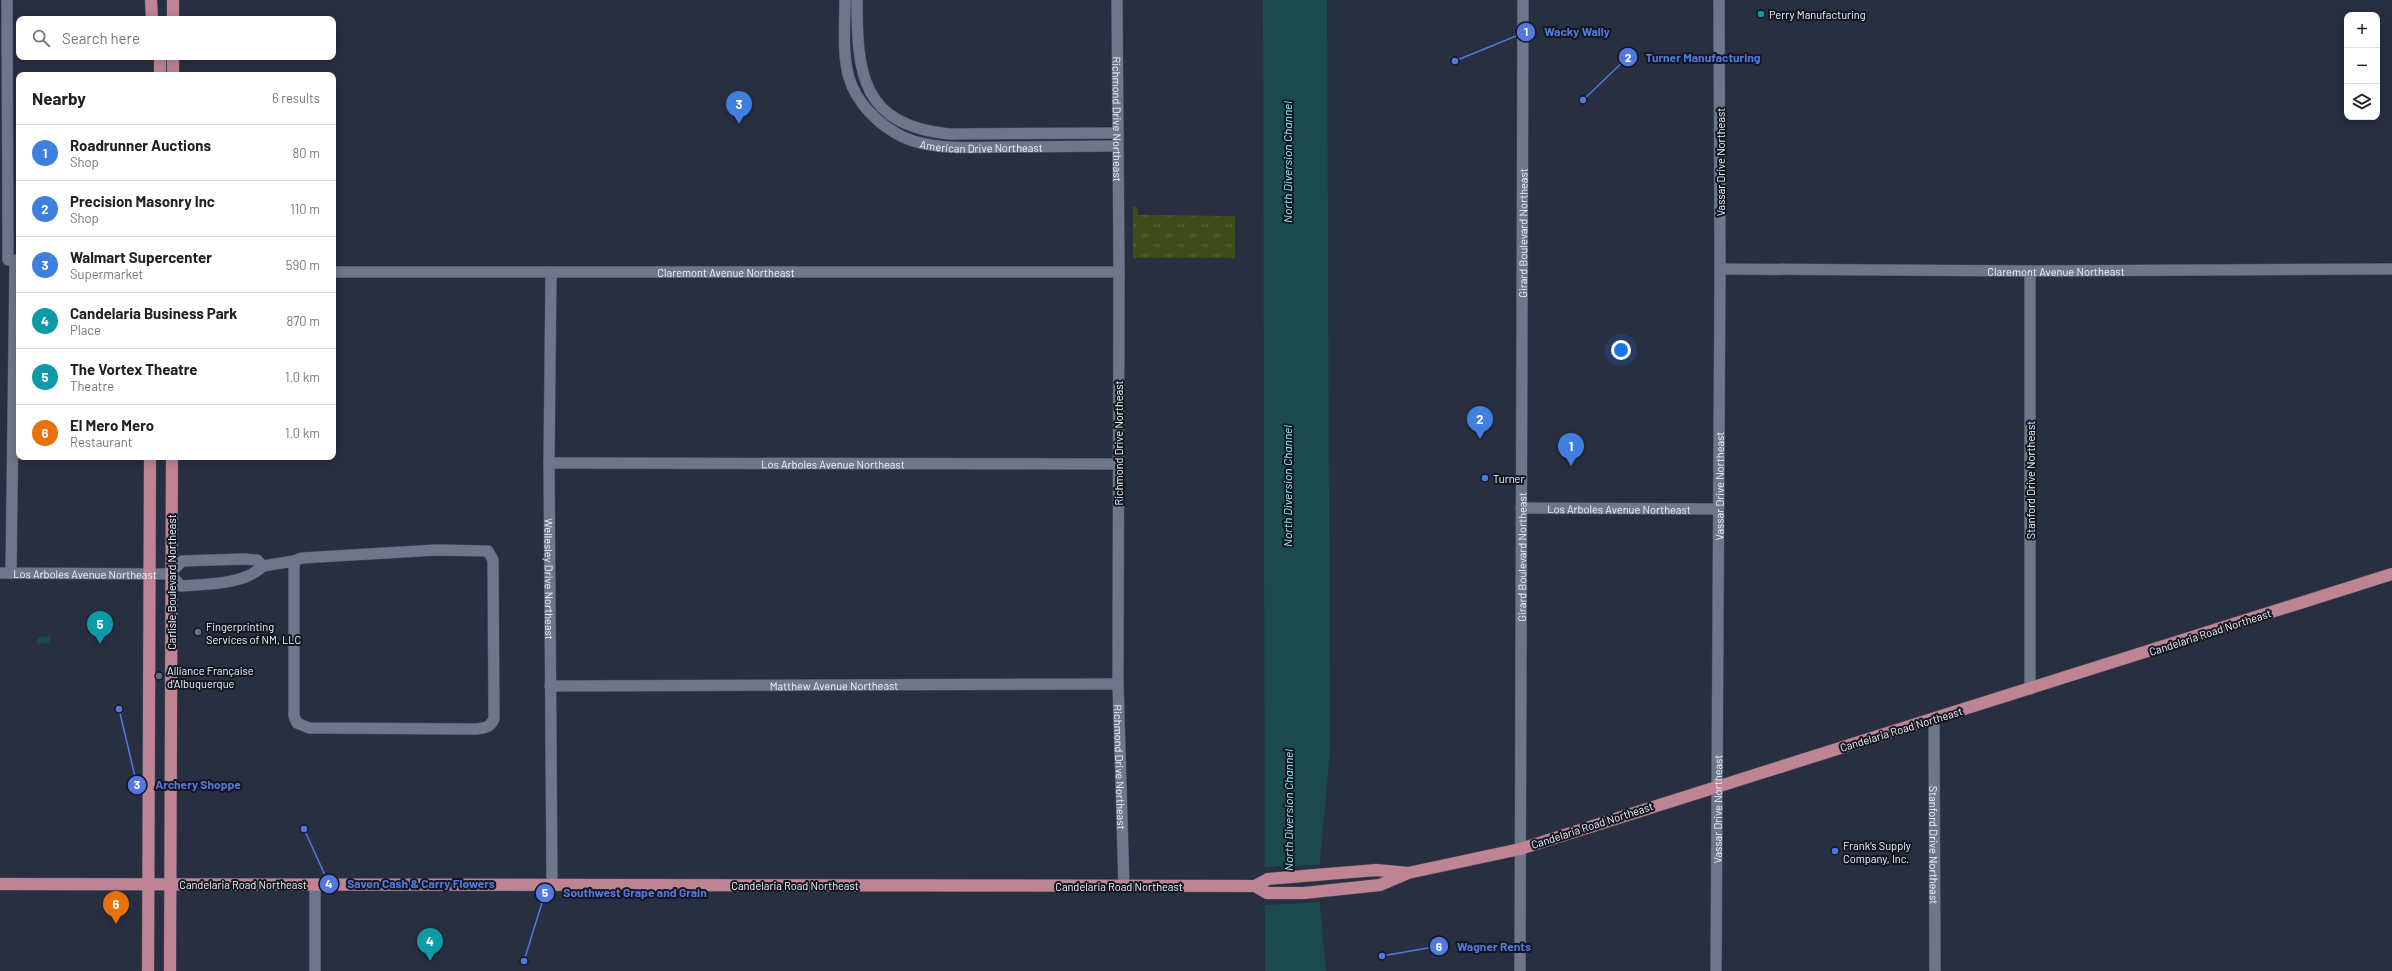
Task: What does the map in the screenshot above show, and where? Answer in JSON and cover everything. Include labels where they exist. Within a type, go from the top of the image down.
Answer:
[{"type":"main road","points":[[152,0],[152,16]]},
{"type":"main road","points":[[173,0],[173,16]]},
{"type":"main road","points":[[151,60],[151,72]]},
{"type":"main road","points":[[160,60],[160,72]]},
{"type":"main road","points":[[173,60],[173,72]]},
{"type":"main road","name":"Carlisle Boulevard Northeast","points":[[148,971],[147,883],[150,460]]},
{"type":"main road","name":"Carlisle Boulevard Northeast","points":[[170,971],[170,574],[172,460]]},
{"type":"main road","name":"Candelaria Road Northeast","points":[[1255,886],[1267,893],[1335,890],[1380,885],[1408,873],[1520,848],[2392,574]]},
{"type":"main road","name":"Candelaria Road Northeast","points":[[0,884],[170,883],[1255,886],[1268,879],[1376,870],[1408,873]]},
{"type":"street","points":[[6,573],[10,260],[7,0]]},
{"type":"street","name":"American Drive Northeast","points":[[845,0],[845,56],[850,80],[860,101],[876,120],[903,137],[922,144],[962,147],[1118,146]]},
{"type":"street","name":"American Drive Northeast","points":[[857,0],[858,56],[863,76],[873,96],[895,118],[924,132],[950,134],[1118,133]]},
{"type":"street","name":"Richmond Drive Northeast","points":[[1117,0],[1119,272],[1117,464],[1118,684],[1124,886]]},
{"type":"street","name":"Girard Boulevard Northeast","points":[[1520,971],[1523,0]]},
{"type":"street","name":"Vassar Drive Northeast","points":[[1716,971],[1717,510],[1720,269],[1719,0]]},
{"type":"street","name":"Claremont Avenue Northeast","points":[[1720,269],[2030,271],[2392,269]]},
{"type":"street","name":"Stanford Drive Northeast","points":[[2030,271],[2030,689]]},
{"type":"street","name":"Claremont Avenue Northeast","points":[[336,272],[1119,272]]},
{"type":"street","name":"Wellesley Drive Northeast","points":[[551,272],[549,463],[552,885]]},
{"type":"street","name":"Los Arboles Avenue Northeast","points":[[549,463],[1117,464]]},
{"type":"street","name":"Los Arboles Avenue Northeast","points":[[1521,508],[1717,510]]},
{"type":"street","points":[[263,566],[257,560],[182,561],[170,574],[181,586],[239,578],[255,574],[263,566],[294,561],[302,558],[364,553],[436,550],[488,551],[493,560],[494,719],[492,724],[486,728],[476,729],[309,728],[297,723],[294,716],[294,561]]},
{"type":"street","name":"Los Arboles Avenue Northeast","points":[[6,573],[170,574]]},
{"type":"street","name":"Matthew Avenue Northeast","points":[[550,686],[1118,684]]},
{"type":"street","name":"Stanford Drive Northeast","points":[[1934,719],[1935,971]]},
{"type":"street","points":[[315,884],[315,971]]},
{"type":"green space","points":[[1133,206],[1137,208],[1138,215],[1235,216],[1235,258],[1133,258]]},
{"type":"water","name":"North Diversion Channel","points":[[1263,0],[1327,0],[1330,749],[1320,862],[1320,906],[1326,971],[1265,971]]},
{"type":"water","points":[[51,636],[49,644],[36,643],[39,637]]},
{"type":"pier","points":[[1322,865],[1322,902],[1264,905],[1263,867]]},
{"type":"place","name":"Perry Manufacturing","points":[[1761,14]]},
{"type":"place","name":"Wacky Wally","points":[[1455,61]]},
{"type":"place","name":"Turner Manufacturing","points":[[1583,100]]},
{"type":"place","name":"Walmart Supercenter","points":[[739,124]]},
{"type":"place","name":"Precision Masonry Inc","points":[[1480,439]]},
{"type":"place","name":"Roadrunner Auctions","points":[[1571,466]]},
{"type":"place","name":"Turner","points":[[1485,478]]},
{"type":"place","name":"Fingerprinting Services of NM, LLC","points":[[198,632]]},
{"type":"place","name":"The Vortex Theatre","points":[[100,644]]},
{"type":"place","name":"Alliance Française d'Albuquerque","points":[[159,676]]},
{"type":"place","name":"Archery Shoppe","points":[[119,709]]},
{"type":"place","name":"Savon Cash & Carry Flowers","points":[[304,829]]},
{"type":"place","name":"Frank's Supply Company, Inc.","points":[[1835,851]]},
{"type":"place","name":"El Mero Mero","points":[[116,924]]},
{"type":"place","name":"Wagner Rents","points":[[1382,956]]},
{"type":"place","name":"Candelaria Business Park","points":[[430,961]]},
{"type":"place","name":"Southwest Grape and Grain","points":[[524,961]]}]
